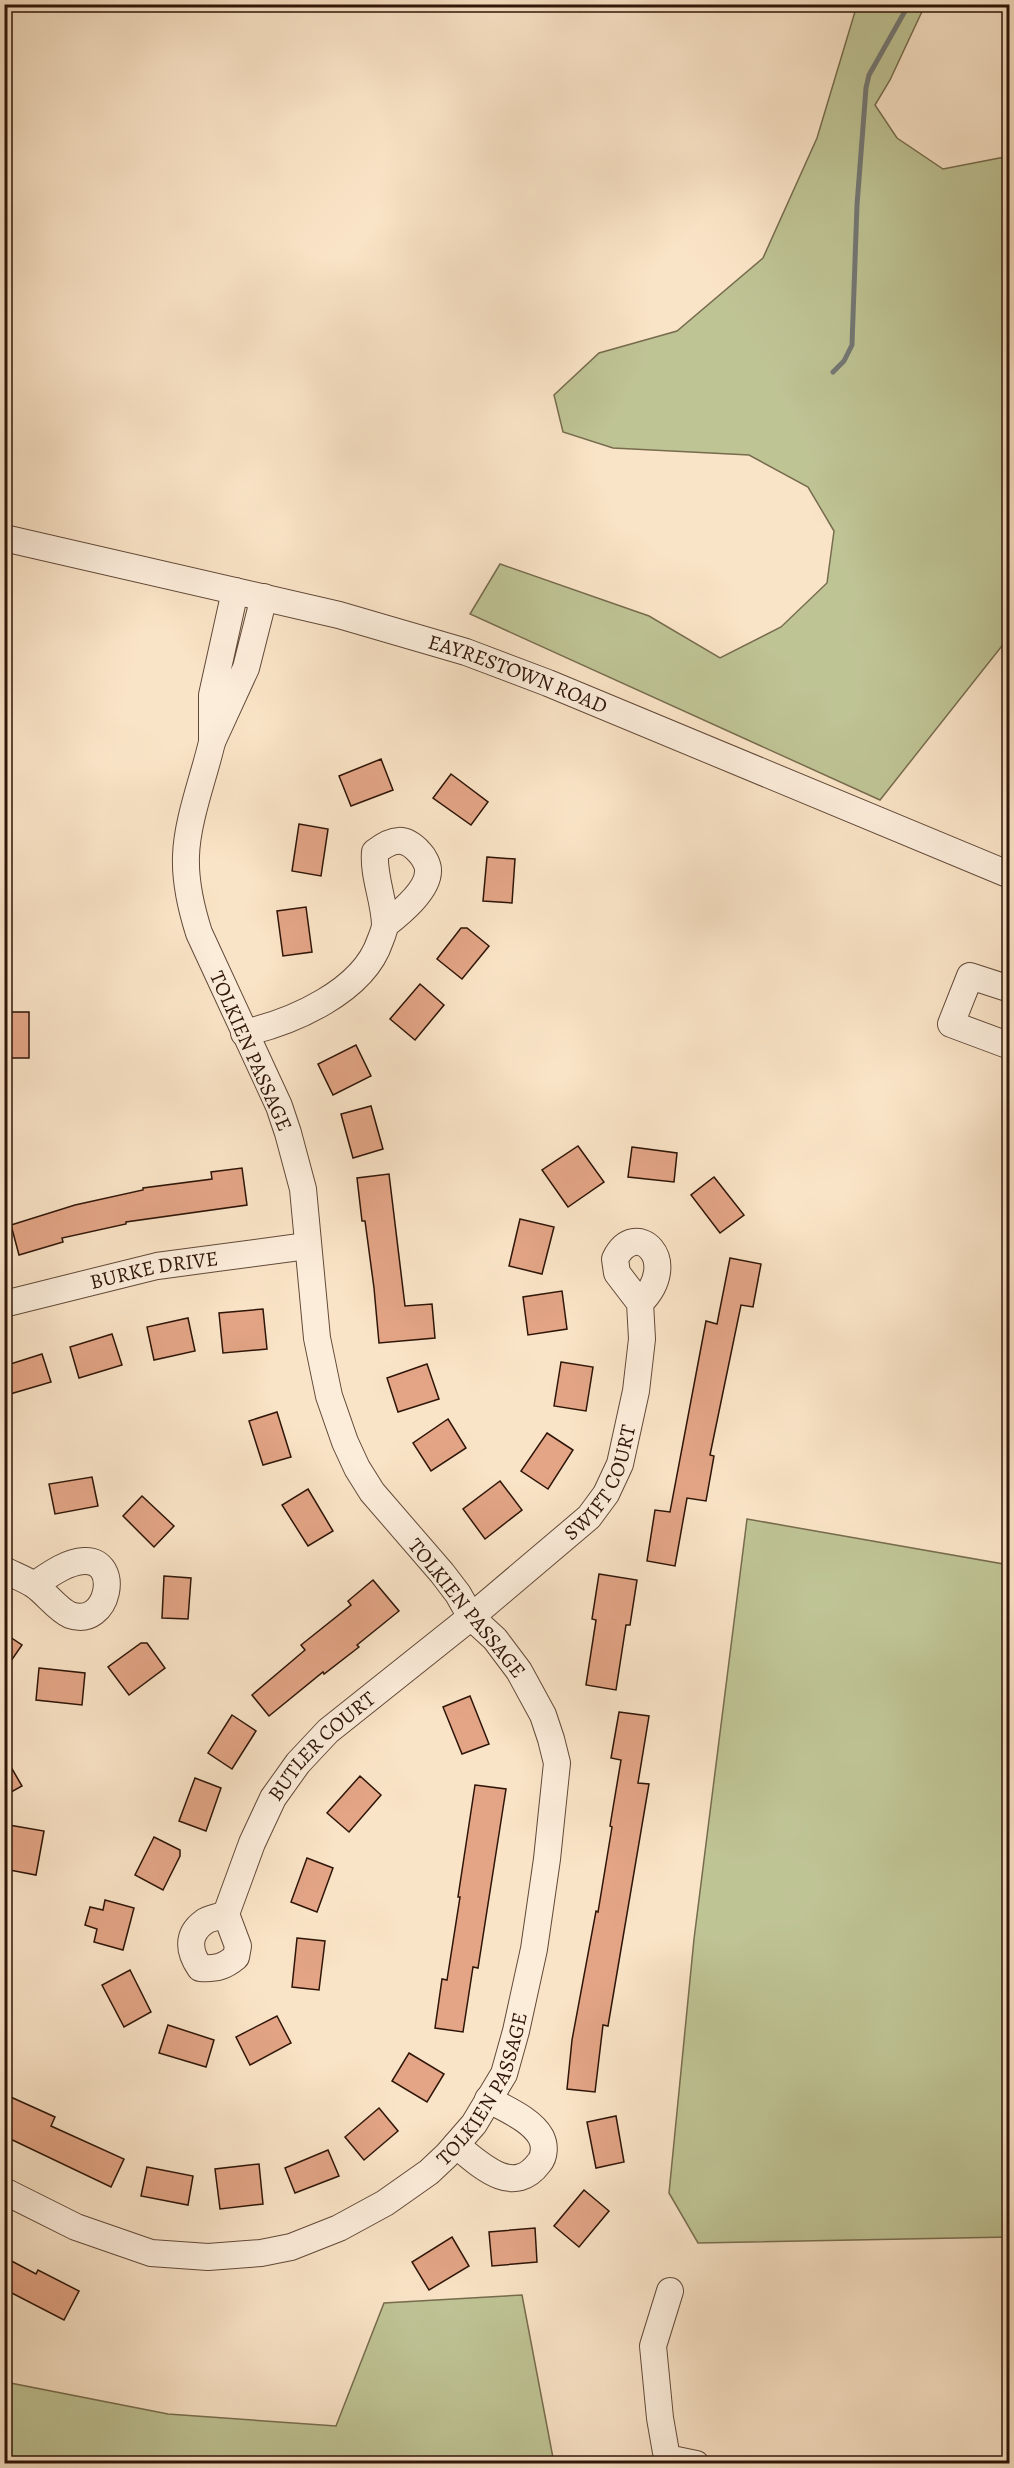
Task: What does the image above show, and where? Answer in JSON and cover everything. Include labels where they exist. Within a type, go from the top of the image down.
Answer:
[{"type":"street","name":"EAYRESTOWN ROAD","points":[[4,538],[382,626],[507,667],[1010,875]]},
{"type":"street","name":"TOLKIEN PASSAGE","points":[[212,742],[212,695],[235,591]]},
{"type":"street","name":"TOLKIEN PASSAGE","points":[[4,2191],[76,2227],[151,2253],[208,2257],[235,2256],[291,2247],[355,2220],[385,2203],[429,2172],[456,2145],[474,2124],[504,2074],[528,1977],[547,1859],[557,1763],[549,1731],[532,1693],[495,1639],[471,1617],[458,1593],[372,1492],[345,1442],[336,1420],[323,1367],[307,1246],[303,1190],[288,1133],[279,1106],[199,933],[187,880],[186,854],[190,825],[212,742],[246,668],[264,597]]},
{"type":"street","points":[[244,1033],[267,1028],[326,1002],[356,977],[377,951],[386,926]]},
{"type":"street","points":[[1009,988],[970,976],[951,1024],[1010,1046]]},
{"type":"street","name":"BURKE DRIVE","points":[[4,1304],[157,1266],[307,1246]]},
{"type":"street","name":"SWIFT COURT","points":[[471,1617],[589,1517],[606,1494],[620,1464],[636,1390],[642,1339],[640,1303]]},
{"type":"street","points":[[4,1570],[34,1585]]},
{"type":"street","name":"BUTLER COURT","points":[[226,1914],[252,1843],[273,1798],[297,1762],[334,1725],[471,1617]]},
{"type":"street","points":[[456,2145],[490,2173],[504,2177],[524,2175],[535,2169],[542,2160],[544,2148],[535,2129],[488,2099]]},
{"type":"street","points":[[670,2291],[653,2346],[660,2418],[667,2458],[696,2463]]},
{"type":"green space","points":[[857,5],[925,5],[890,80],[875,105],[897,138],[943,169],[1010,156],[1009,637],[880,800],[470,614],[500,564],[649,616],[720,658],[781,627],[827,583],[834,531],[808,487],[749,455],[613,448],[563,432],[554,395],[599,353],[677,331],[763,258],[817,138]]},
{"type":"green space","points":[[747,1519],[1009,1565],[1009,2237],[698,2243],[669,2193],[694,1939]]},
{"type":"green space","points":[[522,2295],[554,2463],[5,2463],[5,2382],[168,2414],[336,2426],[384,2303]]},
{"type":"building","points":[[381,759],[393,790],[351,806],[339,776]]},
{"type":"building","points":[[451,774],[488,802],[471,825],[433,798]]},
{"type":"building","points":[[299,824],[328,829],[321,876],[292,871]]},
{"type":"building","points":[[487,857],[515,859],[512,903],[483,901]]},
{"type":"building","points":[[306,907],[312,952],[283,956],[277,911]]},
{"type":"building","points":[[461,928],[467,928],[489,946],[462,979],[437,959]]},
{"type":"building","points":[[420,984],[444,1005],[415,1040],[390,1019]]},
{"type":"building","points":[[4,1012],[29,1012],[29,1058],[4,1058]]},
{"type":"building","points":[[356,1045],[371,1076],[333,1095],[318,1064]]},
{"type":"building","points":[[371,1106],[383,1149],[353,1158],[341,1114]]},
{"type":"building","points":[[578,1146],[604,1182],[568,1207],[542,1170]]},
{"type":"building","points":[[632,1147],[677,1153],[674,1182],[628,1177]]},
{"type":"building","points":[[242,1168],[247,1205],[126,1222],[126,1224],[62,1238],[63,1242],[19,1255],[11,1225],[75,1205],[143,1190],[143,1188],[212,1179],[211,1172]]},
{"type":"building","points":[[389,1174],[405,1306],[432,1304],[435,1338],[379,1343],[374,1288],[357,1178]]},
{"type":"building","points":[[714,1177],[744,1215],[720,1233],[691,1195]]},
{"type":"building","points":[[520,1219],[554,1227],[542,1274],[509,1266]]},
{"type":"building","points":[[730,1258],[761,1264],[753,1307],[741,1305],[710,1455],[714,1456],[706,1501],[687,1498],[675,1566],[647,1561],[655,1510],[670,1512],[706,1321],[717,1324]]},
{"type":"building","points":[[562,1291],[567,1329],[528,1335],[523,1297]]},
{"type":"building","points":[[263,1309],[267,1349],[223,1353],[219,1313]]},
{"type":"building","points":[[188,1318],[195,1351],[154,1360],[147,1327]]},
{"type":"building","points":[[112,1334],[122,1365],[79,1378],[70,1347]]},
{"type":"building","points":[[42,1354],[51,1382],[10,1394],[4,1376],[4,1366]]},
{"type":"building","points":[[561,1362],[593,1367],[586,1411],[554,1406]]},
{"type":"building","points":[[427,1364],[439,1399],[398,1412],[387,1378]]},
{"type":"building","points":[[277,1412],[291,1457],[263,1465],[249,1421]]},
{"type":"building","points":[[448,1419],[466,1448],[431,1471],[413,1443]]},
{"type":"building","points":[[547,1433],[573,1450],[548,1489],[521,1471]]},
{"type":"building","points":[[92,1477],[98,1506],[55,1514],[49,1484]]},
{"type":"building","points":[[500,1481],[522,1510],[485,1539],[463,1509]]},
{"type":"building","points":[[308,1489],[333,1531],[308,1546],[282,1505]]},
{"type":"building","points":[[142,1496],[174,1526],[154,1547],[123,1516]]},
{"type":"building","points":[[599,1574],[637,1580],[630,1625],[626,1625],[616,1690],[586,1685],[596,1620],[592,1619]]},
{"type":"building","points":[[164,1576],[191,1578],[188,1619],[162,1618]]},
{"type":"building","points":[[373,1580],[399,1611],[357,1645],[359,1647],[324,1674],[323,1672],[269,1716],[252,1695],[305,1650],[301,1645],[351,1605],[348,1601]]},
{"type":"building","points":[[4,1633],[22,1645],[4,1671]]},
{"type":"building","points":[[141,1643],[147,1643],[165,1668],[129,1695],[108,1667]]},
{"type":"building","points":[[39,1668],[85,1673],[82,1705],[36,1700]]},
{"type":"building","points":[[470,1696],[489,1744],[462,1754],[443,1707]]},
{"type":"building","points":[[619,1712],[649,1716],[638,1783],[649,1784],[608,2026],[603,2025],[595,2092],[567,2089],[572,2040],[596,1911],[598,1912],[612,1827],[610,1826],[621,1760],[611,1758]]},
{"type":"building","points":[[232,1715],[256,1731],[232,1769],[208,1753]]},
{"type":"building","points":[[4,1755],[22,1786],[4,1796]]},
{"type":"building","points":[[360,1776],[381,1795],[349,1832],[327,1813]]},
{"type":"building","points":[[195,1778],[221,1788],[206,1831],[179,1821]]},
{"type":"building","points":[[475,1785],[506,1789],[478,1968],[473,1967],[463,2032],[435,2028],[442,1979],[447,1980]]},
{"type":"building","points":[[9,1825],[44,1831],[36,1875],[4,1869],[4,1852]]},
{"type":"building","points":[[154,1837],[180,1850],[180,1856],[163,1890],[135,1875]]},
{"type":"building","points":[[307,1858],[333,1868],[317,1912],[291,1902]]},
{"type":"building","points":[[105,1900],[134,1908],[123,1950],[94,1942],[97,1929],[85,1925],[90,1907],[103,1910]]},
{"type":"building","points":[[297,1938],[325,1941],[319,1990],[292,1987]]},
{"type":"building","points":[[130,1970],[151,2012],[124,2027],[102,1985]]},
{"type":"building","points":[[277,2016],[291,2043],[250,2065],[236,2037]]},
{"type":"building","points":[[168,2025],[214,2040],[206,2067],[159,2053]]},
{"type":"building","points":[[409,2053],[444,2074],[427,2102],[392,2081]]},
{"type":"building","points":[[4,2094],[55,2117],[51,2126],[124,2159],[111,2187],[4,2136]]},
{"type":"building","points":[[379,2108],[398,2131],[364,2160],[345,2137]]},
{"type":"building","points":[[616,2116],[624,2162],[596,2168],[587,2122]]},
{"type":"building","points":[[328,2150],[339,2176],[295,2193],[285,2168]]},
{"type":"building","points":[[259,2164],[263,2204],[220,2209],[215,2169]]},
{"type":"building","points":[[147,2167],[193,2176],[188,2205],[141,2196]]},
{"type":"building","points":[[584,2190],[609,2211],[579,2247],[554,2226]]},
{"type":"building","points":[[535,2228],[537,2262],[492,2266],[489,2232]]},
{"type":"building","points":[[452,2237],[469,2266],[429,2290],[412,2262]]},
{"type":"building","points":[[4,2257],[36,2274],[38,2270],[79,2291],[64,2320],[4,2289]]},
{"type":"waterway","points":[[833,372],[844,361],[852,345],[857,205],[866,88],[869,75],[909,4]]}]
